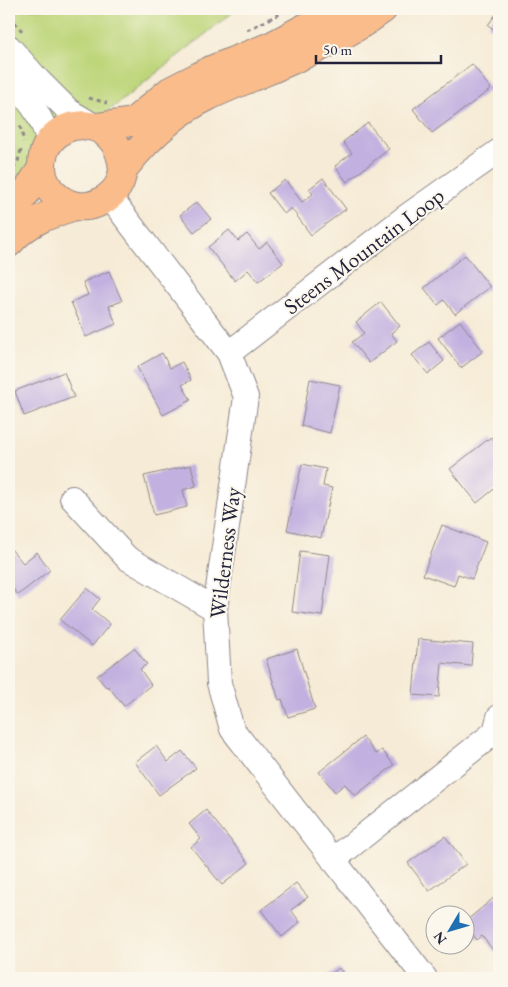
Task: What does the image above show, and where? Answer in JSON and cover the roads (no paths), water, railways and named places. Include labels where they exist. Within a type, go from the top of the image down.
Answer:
[{"type":"main road","points":[[9,215],[24,197],[58,133],[70,127],[83,125],[96,127],[134,122],[170,91],[211,70],[271,46],[340,9]]},
{"type":"main road","points":[[123,170],[147,142],[172,119],[198,100],[320,47],[371,18],[383,9]]},
{"type":"main road","points":[[9,243],[18,232],[38,218],[75,206],[88,206],[101,202],[120,183],[123,170],[122,156],[117,144],[108,134],[96,127]]},
{"type":"main road","points":[[45,156],[45,181],[52,193],[62,201],[75,206]]},
{"type":"street","points":[[18,42],[38,80],[69,111],[96,127]]},
{"type":"street","points":[[9,78],[28,98],[43,121],[45,156]]},
{"type":"street","name":"Steens Mountain Loop","points":[[229,353],[407,216],[499,151]]},
{"type":"street","name":"Wilderness Way","points":[[109,196],[229,353],[246,397],[215,609],[219,683],[232,729],[425,978]]},
{"type":"street","points":[[72,498],[127,558],[215,609]]},
{"type":"street","points":[[333,860],[495,732],[499,717]]}]
